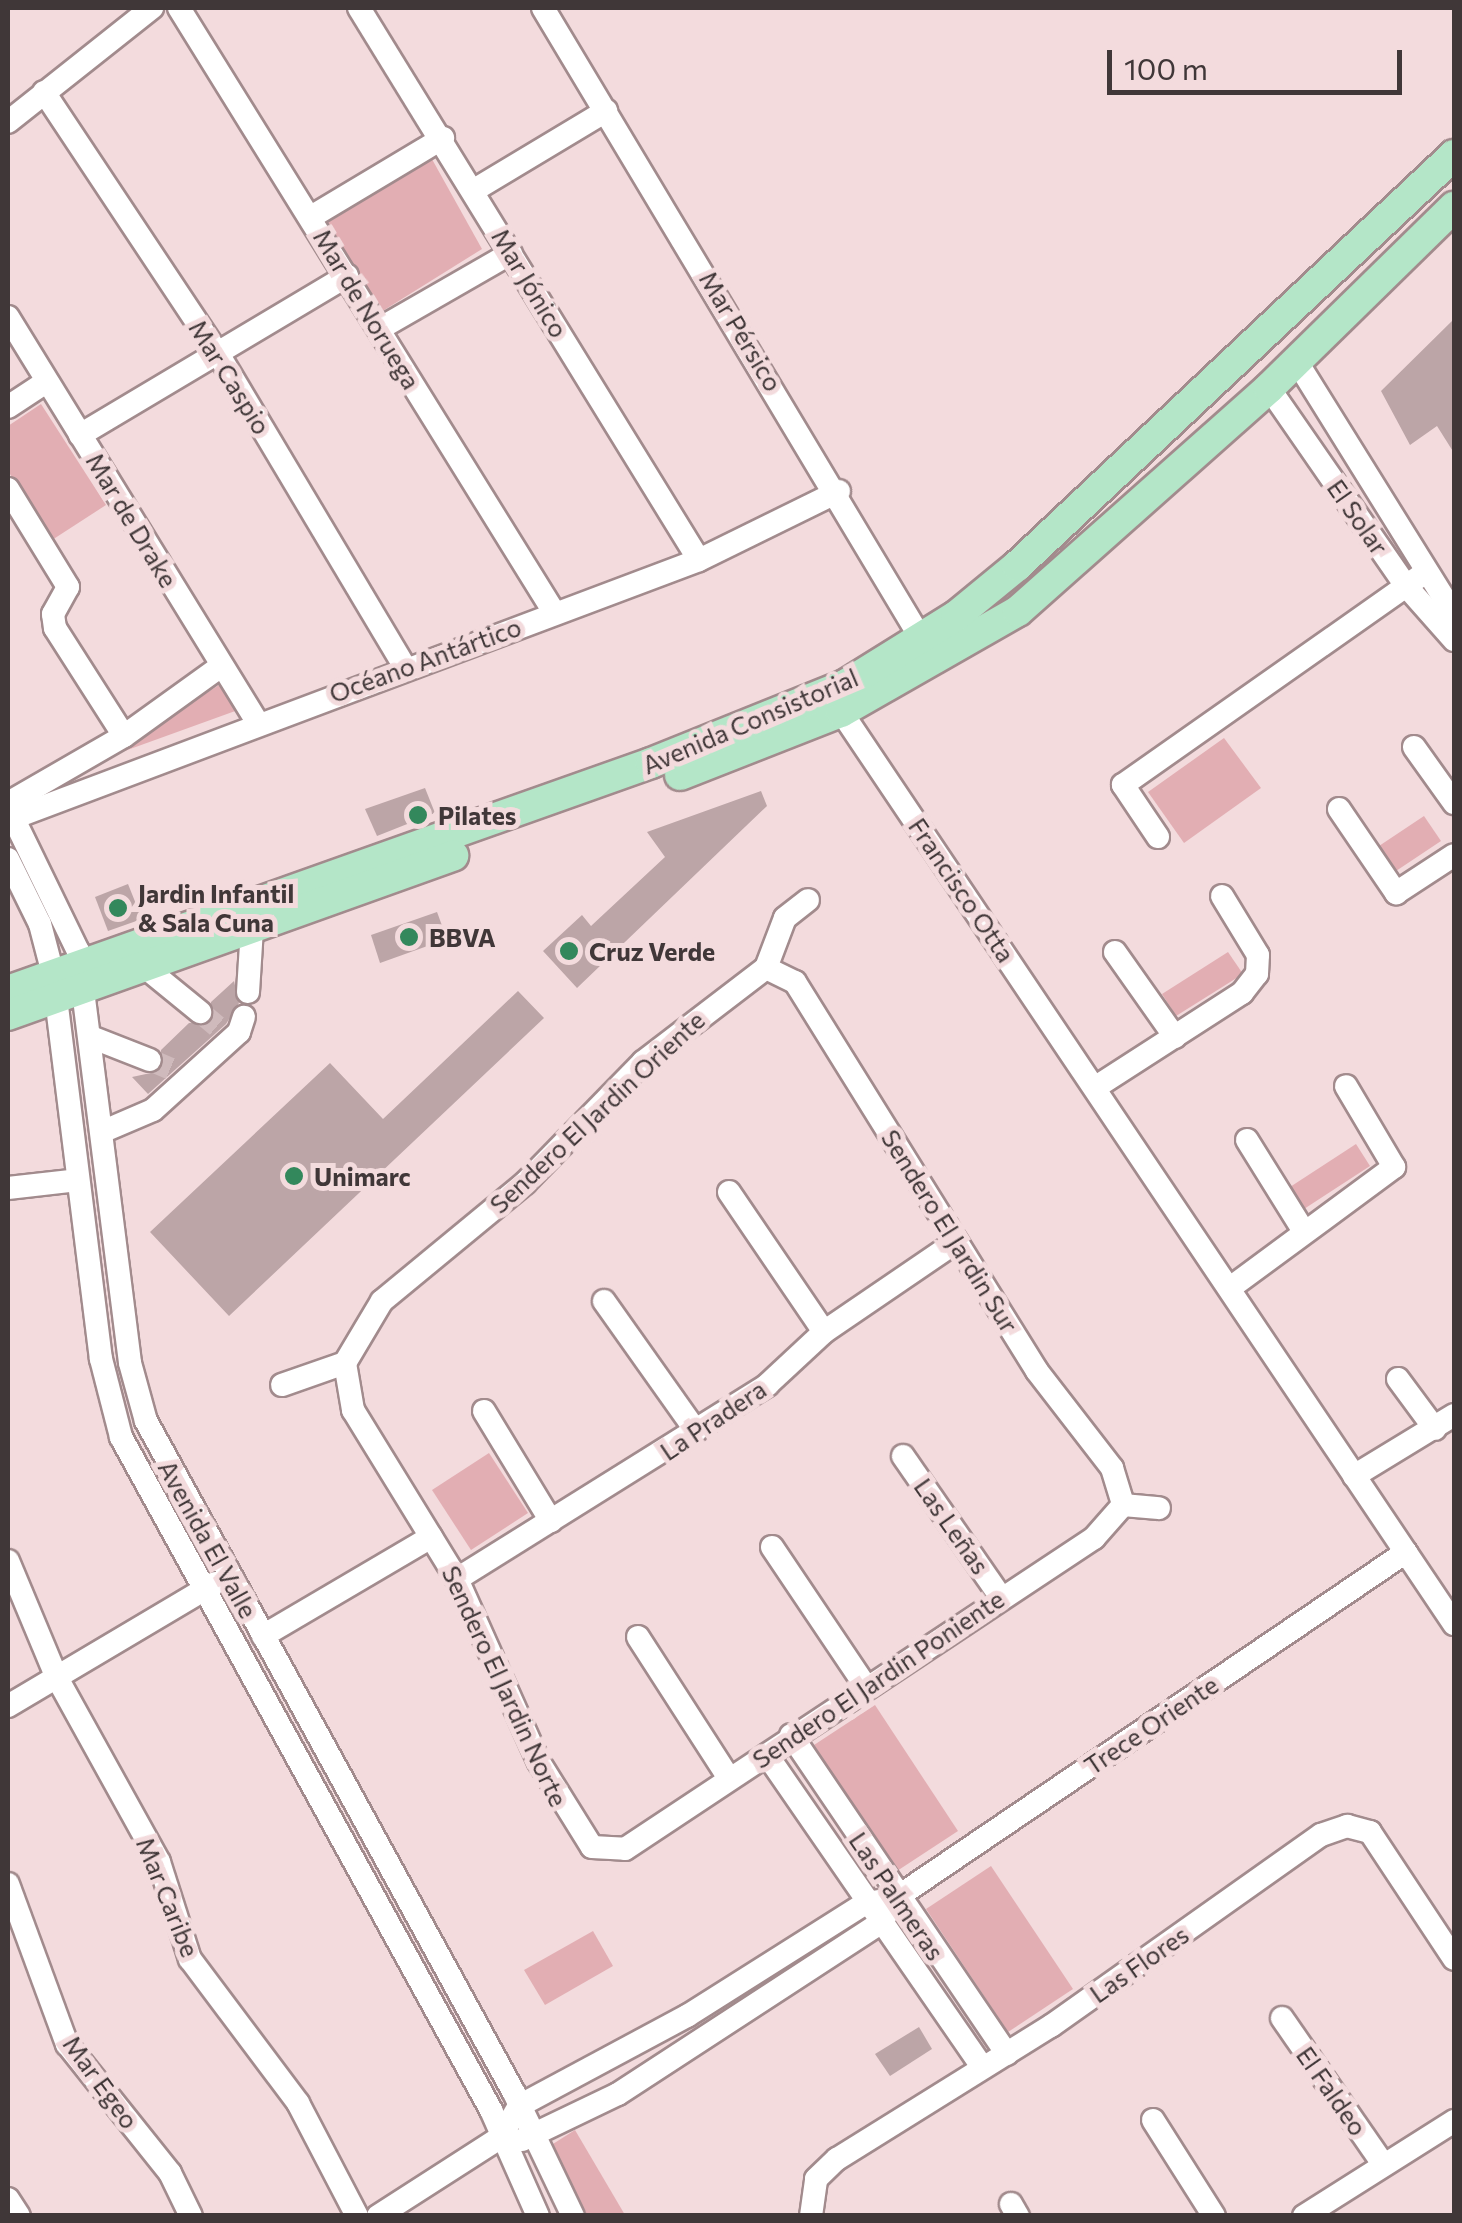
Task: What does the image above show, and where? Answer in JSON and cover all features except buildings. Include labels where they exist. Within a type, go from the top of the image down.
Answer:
[{"type":"main road","name":"Avenida Consistorial","points":[[927,649],[1454,155]]},
{"type":"main road","name":"Avenida Consistorial","points":[[8,991],[146,968],[252,929],[835,702],[927,649],[1049,588],[1297,362],[1454,207]]},
{"type":"main road","points":[[1195,400],[1194,428],[1216,437]]},
{"type":"main road","name":"Avenida Consistorial","points":[[8,1015],[68,981],[652,764],[835,702]]},
{"type":"street","points":[[8,122],[152,8]]},
{"type":"street","name":"Mar de Noruega","points":[[179,8],[554,612]]},
{"type":"street","name":"Mar Jónico","points":[[359,8],[476,190],[699,560]]},
{"type":"street","name":"Mar Pérsico","points":[[543,8],[839,491],[927,649]]},
{"type":"street","name":"Mar Caspio","points":[[44,92],[216,352],[406,669]]},
{"type":"street","points":[[476,190],[606,111]]},
{"type":"street","points":[[311,217],[443,138]]},
{"type":"street","points":[[379,329],[511,253]]},
{"type":"street","points":[[80,435],[347,276]]},
{"type":"street","name":"Mar de Drake","points":[[8,317],[257,721]]},
{"type":"street","name":"El Solar","points":[[1297,362],[1454,640]]},
{"type":"street","points":[[8,406],[46,382]]},
{"type":"street","name":"El Solar","points":[[1269,388],[1422,582],[1454,614]]},
{"type":"street","points":[[8,489],[68,587],[53,614],[55,628],[124,736]]},
{"type":"street","name":"Océano Antártico","points":[[9,812],[699,560],[839,491]]},
{"type":"street","points":[[1158,837],[1123,785],[1422,582],[1454,572]]},
{"type":"street","points":[[9,812],[221,666]]},
{"type":"street","name":"Francisco Otta","points":[[835,702],[1454,1624]]},
{"type":"street","points":[[1414,747],[1454,803]]},
{"type":"street","points":[[1339,809],[1396,893],[1454,855]]},
{"type":"street","name":"Avenida El Valle","points":[[9,812],[52,886],[68,981],[78,1180],[100,1360],[140,1477],[501,2137],[538,2216]]},
{"type":"street","name":"Avenida El Valle","points":[[8,859],[91,1037],[130,1363],[165,1464],[519,2106],[533,2142],[573,2216]]},
{"type":"street","points":[[1096,1087],[1175,1037],[1257,974],[1258,954],[1222,896]]},
{"type":"street","points":[[766,968],[785,918],[808,900]]},
{"type":"street","points":[[248,992],[252,929]]},
{"type":"street","points":[[1116,952],[1175,1037]]},
{"type":"street","points":[[146,968],[200,1012]]},
{"type":"street","name":"Sendero El Jardin Sur","points":[[766,968],[795,982],[1036,1371],[1112,1468],[1123,1505]]},
{"type":"street","name":"Sendero El Jardin Oriente","points":[[345,1363],[382,1301],[526,1183],[643,1062],[766,968]]},
{"type":"street","points":[[104,1131],[154,1110],[244,1017]]},
{"type":"street","points":[[91,1037],[150,1060]]},
{"type":"street","points":[[1230,1288],[1303,1230],[1394,1167],[1346,1086]]},
{"type":"street","points":[[1247,1140],[1303,1230]]},
{"type":"street","points":[[8,1188],[78,1180]]},
{"type":"street","points":[[730,1192],[824,1332]]},
{"type":"street","name":"La Pradera","points":[[458,1579],[767,1385],[824,1332],[956,1242]]},
{"type":"street","points":[[604,1301],[696,1431]]},
{"type":"street","points":[[282,1386],[345,1363]]},
{"type":"street","name":"Sendero El Jardin Norte","points":[[345,1363],[353,1410],[458,1579],[547,1778],[592,1847]]},
{"type":"street","points":[[1354,1476],[1445,1422],[1398,1379]]},
{"type":"street","points":[[484,1411],[552,1521]]},
{"type":"street","name":"Las Leñas","points":[[903,1456],[1000,1596]]},
{"type":"street","points":[[140,1477],[165,1464]]},
{"type":"street","points":[[1123,1505],[1160,1508]]},
{"type":"street","name":"Sendero El Jardin Poniente","points":[[592,1847],[625,1849],[864,1684],[1094,1538],[1123,1505]]},
{"type":"street","points":[[263,1636],[431,1536]]},
{"type":"street","points":[[772,1547],[864,1684]]},
{"type":"street","name":"Trece Oriente","points":[[519,2106],[688,2016],[866,1903],[896,1898],[1406,1552]]},
{"type":"street","name":"Mar Caribe","points":[[8,1561],[56,1676],[159,1862],[190,1959],[298,2103],[357,2216]]},
{"type":"street","points":[[8,1706],[228,1576]]},
{"type":"street","points":[[638,1637],[730,1778]]},
{"type":"street","name":"Las Palmeras","points":[[791,1735],[896,1898],[1007,2054]]},
{"type":"street","name":"Las Palmeras","points":[[766,1755],[982,2066]]},
{"type":"street","name":"Las Flores","points":[[811,2216],[816,2179],[837,2159],[1007,2054],[1321,1835],[1347,1826],[1385,1848],[1454,1959]]},
{"type":"street","name":"Mar Egeo","points":[[8,1884],[67,2044],[170,2174],[191,2216]]},
{"type":"street","name":"Trece Oriente","points":[[533,2142],[882,1922],[896,1898]]},
{"type":"street","name":"El Faldeo","points":[[1282,2018],[1382,2164]]},
{"type":"street","points":[[378,2216],[501,2137],[519,2106]]},
{"type":"street","points":[[1153,2120],[1214,2216]]},
{"type":"street","points":[[1304,2216],[1454,2121]]},
{"type":"street","points":[[501,2137],[533,2142]]},
{"type":"street","points":[[8,2199],[19,2216]]},
{"type":"shaded area","points":[[428,152],[482,249],[381,312],[320,213]]},
{"type":"shaded area","points":[[41,404],[106,505],[52,540],[8,471],[8,426]]},
{"type":"shaded area","points":[[219,685],[238,710],[108,757]]},
{"type":"shaded area","points":[[1224,738],[1261,788],[1184,843],[1148,792]]},
{"type":"shaded area","points":[[1424,816],[1441,841],[1396,871],[1379,846]]},
{"type":"shaded area","points":[[1228,952],[1243,974],[1176,1016],[1162,994]]},
{"type":"shaded area","points":[[1356,1144],[1370,1166],[1304,1209],[1290,1187]]},
{"type":"shaded area","points":[[489,1453],[528,1513],[471,1550],[432,1490]]},
{"type":"shaded area","points":[[875,1705],[958,1831],[897,1871],[814,1745]]},
{"type":"shaded area","points":[[991,1866],[1073,1989],[1008,2032],[926,1909]]},
{"type":"shaded area","points":[[593,1931],[613,1966],[545,2005],[524,1970]]},
{"type":"shaded area","points":[[575,2130],[625,2215],[584,2215],[545,2149]]},
{"type":"tunnel","points":[[200,1012],[226,1034]]},
{"type":"tunnel","points":[[150,1060],[183,1074]]},
{"type":"place","name":"Pilates","points":[[418,815]]},
{"type":"place","name":"Jardin Infantil & Sala Cuna","points":[[118,908]]},
{"type":"place","name":"BBVA","points":[[409,937]]},
{"type":"place","name":"Cruz Verde","points":[[569,951]]},
{"type":"place","name":"Unimarc","points":[[294,1176]]}]
